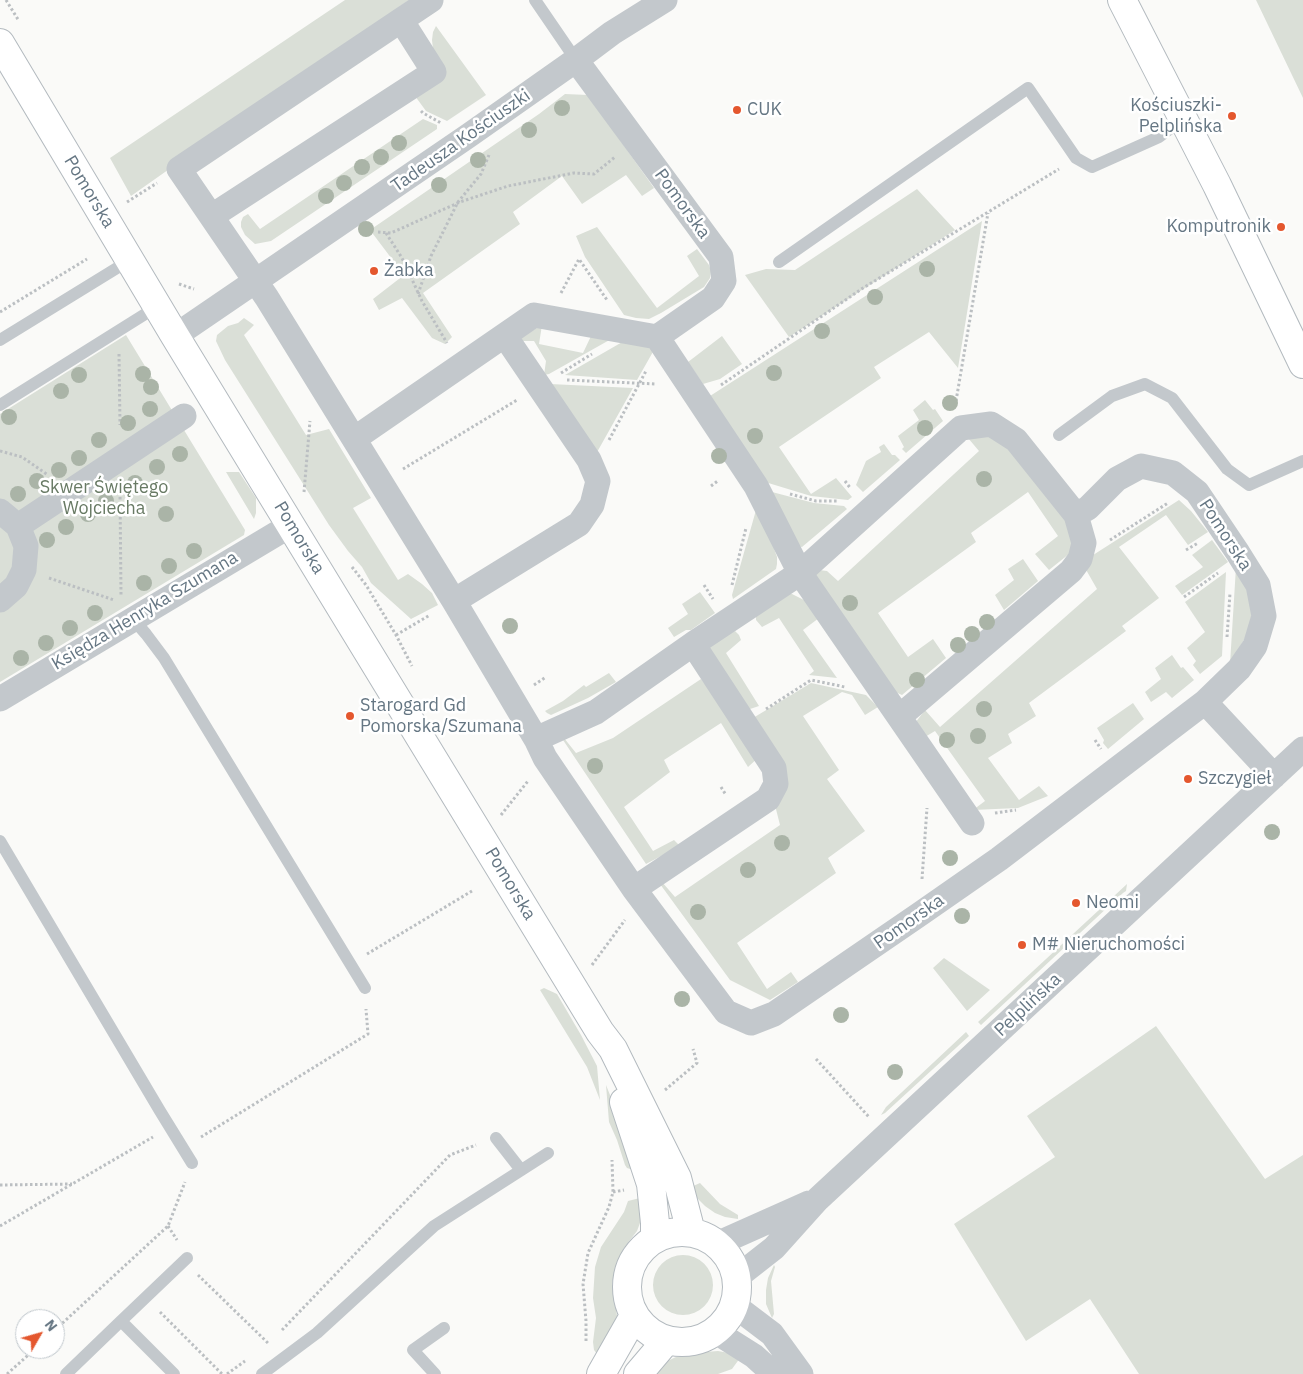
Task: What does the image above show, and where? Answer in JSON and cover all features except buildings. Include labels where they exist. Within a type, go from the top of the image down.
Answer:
[{"type":"street","points":[[256,282],[179,169],[431,0]]},
{"type":"street","name":"Tadeusza Kościuszki","points":[[175,336],[256,282],[612,33],[665,0]]},
{"type":"street","points":[[1122,0],[1217,185],[1303,364]]},
{"type":"street","points":[[212,216],[434,72],[401,20]]},
{"type":"street","name":"Pomorska","points":[[0,43],[175,336],[600,1032],[613,1049],[677,1178],[691,1232]]},
{"type":"street","name":"Pomorska","points":[[576,60],[721,257],[724,281],[713,298],[659,341]]},
{"type":"street","name":"Pomorska","points":[[256,282],[454,600],[541,749],[640,897],[726,1012],[751,1023],[774,1014],[998,859],[1205,702],[1239,669],[1255,646],[1264,616],[1258,585],[1197,492],[1174,473],[1141,466],[1117,478],[1088,508],[1076,515]]},
{"type":"street","points":[[354,439],[534,315],[659,341],[756,486],[800,573],[972,823]]},
{"type":"street","points":[[454,600],[579,524],[592,505],[598,481],[590,460],[505,336]]},
{"type":"street","points":[[0,600],[16,586],[24,570],[26,546],[9,519],[64,495],[184,416]]},
{"type":"street","points":[[541,749],[800,573],[961,428],[991,424],[1016,440],[1076,515],[1084,543],[1080,560],[1071,571],[899,717]]},
{"type":"street","name":"Księdza Henryka Szumana","points":[[0,699],[127,610],[291,525]]},
{"type":"street","points":[[640,897],[768,799],[776,784],[774,768],[693,644]]},
{"type":"street","points":[[1205,702],[1274,776]]},
{"type":"street","name":"Pelplińska","points":[[737,1277],[774,1248],[818,1199],[1303,749]]},
{"type":"street","name":"Pomorska","points":[[600,1032],[651,1184],[655,1239]]},
{"type":"street","name":"Pelplińska","points":[[717,1244],[818,1199]]},
{"type":"street","points":[[691,1232],[704,1236],[717,1244],[730,1258],[737,1277],[738,1291],[735,1306],[727,1320],[716,1332],[701,1340],[683,1343],[666,1341],[648,1331],[634,1316],[627,1295],[629,1273],[638,1253],[655,1239],[672,1233],[691,1232]]},
{"type":"street","points":[[735,1306],[772,1334],[801,1374]]},
{"type":"street","points":[[601,1374],[634,1316]]},
{"type":"street","points":[[716,1332],[754,1356],[774,1374]]},
{"type":"street","points":[[638,1374],[666,1341]]},
{"type":"lane","points":[[535,0],[576,60]]},
{"type":"lane","points":[[779,262],[1028,88],[1076,158],[1092,167],[1159,137],[1183,119]]},
{"type":"lane","points":[[0,340],[130,260]]},
{"type":"lane","points":[[0,405],[158,306]]},
{"type":"lane","points":[[1059,435],[1112,396],[1146,384],[1172,398],[1227,468],[1250,485],[1303,461]]},
{"type":"lane","points":[[127,610],[164,658],[365,988]]},
{"type":"lane","points":[[0,841],[192,1162]]},
{"type":"lane","points":[[496,1138],[521,1170]]},
{"type":"lane","points":[[262,1374],[316,1333],[434,1226],[548,1153]]},
{"type":"lane","points":[[66,1374],[187,1258]]},
{"type":"lane","points":[[121,1321],[174,1374]]},
{"type":"lane","points":[[435,1374],[413,1350],[444,1328]]},
{"type":"path","points":[[418,294],[431,256],[458,202],[481,174],[492,150]]},
{"type":"path","points":[[376,232],[392,233],[460,202],[508,186],[574,173],[594,174],[615,157]]},
{"type":"path","points":[[561,379],[639,383],[693,393],[1076,158]]},
{"type":"path","points":[[127,202],[179,169]]},
{"type":"path","points":[[955,408],[988,212]]},
{"type":"path","points":[[386,233],[402,258],[418,294],[450,348]]},
{"type":"path","points":[[0,312],[87,258]]},
{"type":"path","points":[[593,469],[659,341]]},
{"type":"path","points":[[304,495],[310,420]]},
{"type":"path","points":[[0,451],[22,457],[44,472],[64,495]]},
{"type":"path","points":[[731,590],[756,486],[816,501],[842,500]]},
{"type":"path","points":[[1080,560],[1171,501]]},
{"type":"path","points":[[1184,597],[1224,568]]},
{"type":"path","points":[[24,570],[127,610]]},
{"type":"path","points":[[1227,639],[1230,591]]},
{"type":"path","points":[[396,635],[414,624]]},
{"type":"path","points":[[744,722],[811,680],[849,688]]},
{"type":"path","points":[[497,820],[541,749]]},
{"type":"path","points":[[920,914],[927,807]]},
{"type":"path","points":[[350,964],[472,891]]},
{"type":"path","points":[[588,970],[640,897]]},
{"type":"path","points":[[184,1148],[368,1034],[365,988]]},
{"type":"path","points":[[662,1092],[697,1063],[693,1049]]},
{"type":"path","points":[[816,1059],[887,1135]]},
{"type":"path","points":[[0,1226],[170,1127]]},
{"type":"path","points":[[276,1337],[450,1155],[496,1138]]},
{"type":"path","points":[[586,1348],[583,1284],[588,1253],[609,1207],[613,1192],[611,1151]]},
{"type":"path","points":[[65,1321],[168,1226],[192,1162]]},
{"type":"path","points":[[0,1185],[72,1184]]},
{"type":"path","points":[[168,1226],[196,1273],[269,1344],[262,1349]]},
{"type":"path","points":[[145,1298],[222,1374]]},
{"type":"path","points":[[7,1374],[24,1359]]},
{"type":"path","points":[[227,1374],[248,1359]]},
{"type":"green space","points":[[345,0],[409,0],[131,196],[110,158]]},
{"type":"green space","points":[[1256,0],[1303,0],[1303,98]]},
{"type":"green space","points":[[436,26],[486,95],[447,121],[426,111],[415,96],[433,49],[433,32]]},
{"type":"green space","points":[[565,94],[588,95],[654,188],[642,196],[626,175],[582,204],[562,176],[513,212],[520,224],[423,293],[452,337],[445,344],[432,338],[402,298],[379,310],[373,299],[404,275],[370,230],[539,114]]},
{"type":"green space","points":[[423,119],[437,125],[437,129],[271,241],[255,244],[245,235],[241,227],[243,217],[248,214],[260,229]]},
{"type":"green space","points":[[917,189],[955,230],[789,337],[745,275],[766,269],[795,270]]},
{"type":"green space","points":[[982,221],[958,368],[929,332],[874,367],[881,378],[779,447],[811,494],[836,478],[852,497],[848,500],[811,496],[765,482],[710,396]]},
{"type":"green space","points":[[597,227],[657,308],[699,276],[687,256],[697,249],[709,265],[711,271],[710,278],[704,287],[649,319],[624,315],[585,257],[576,236]]},
{"type":"green space","points":[[244,318],[254,325],[244,335],[306,435],[329,429],[371,498],[353,508],[398,580],[408,574],[432,593],[438,605],[411,619],[371,583],[362,567],[329,525],[225,360],[216,341],[217,335],[228,326],[238,323]]},
{"type":"green space","points":[[542,325],[539,344],[583,353],[592,334],[613,338],[544,375],[546,361],[534,341],[520,341],[521,337]]},
{"type":"green space","name":"Skwer Świętego Wojciecha","points":[[126,335],[245,530],[244,535],[0,682],[0,414]]},
{"type":"green space","points":[[722,336],[742,364],[720,379],[703,384],[688,362]]},
{"type":"green space","points":[[624,341],[642,344],[654,350],[637,380],[565,375]]},
{"type":"green space","points":[[550,384],[633,388],[596,454]]},
{"type":"green space","points":[[925,400],[933,410],[935,409],[943,421],[906,453],[902,449],[904,447],[898,436],[919,420],[913,410]]},
{"type":"green space","points":[[976,431],[1012,447],[1063,513],[1075,539],[1069,554],[1049,570],[1035,554],[1058,536],[1028,492],[971,533],[976,542],[878,613],[908,657],[933,639],[946,658],[902,695],[893,691],[815,580],[816,573],[819,570],[827,571],[838,581],[979,451],[968,438]]},
{"type":"green space","points":[[884,444],[892,455],[895,455],[900,460],[863,492],[856,485],[866,461],[881,452],[879,447]]},
{"type":"green space","points":[[226,472],[239,472],[256,498],[254,519]]},
{"type":"green space","points":[[772,492],[814,503],[844,506],[847,509],[802,547],[797,546]]},
{"type":"green space","points":[[1179,500],[1191,511],[1208,532],[1188,545],[1166,515],[1119,547],[1159,598],[1122,626],[1126,631],[1029,703],[1036,716],[1008,734],[1012,743],[988,758],[1019,800],[1039,786],[1048,796],[1018,808],[973,810],[985,801],[935,731],[920,740],[912,727],[925,710],[940,727],[1097,589],[1085,568],[1090,557]]},
{"type":"green space","points":[[758,503],[777,557],[776,569],[733,599],[732,595]]},
{"type":"green space","points":[[1212,540],[1228,562],[1182,595],[1175,586],[1203,567],[1192,555]]},
{"type":"green space","points":[[1023,559],[1038,581],[1004,610],[995,595],[1014,580],[1008,569]]},
{"type":"green space","points":[[1236,567],[1254,602],[1248,633],[1230,664]]},
{"type":"green space","points":[[1226,572],[1222,656],[1200,674],[1193,665],[1196,661],[1187,648],[1205,632],[1185,602]]},
{"type":"green space","points":[[700,592],[715,613],[691,630],[686,630],[674,637],[668,628],[688,614],[682,604]]},
{"type":"green space","points":[[783,593],[792,594],[806,601],[819,618],[803,630],[837,678],[809,675],[814,671],[779,618],[762,627],[756,620],[756,615]]},
{"type":"green space","points":[[735,631],[741,640],[726,653],[759,706],[747,710],[708,650],[711,644]]},
{"type":"green space","points":[[1172,655],[1181,668],[1183,667],[1194,680],[1172,698],[1166,692],[1151,702],[1145,692],[1161,679],[1155,668]]},
{"type":"green space","points":[[609,673],[616,682],[588,698],[551,715],[545,711],[563,701],[584,685],[586,687]]},
{"type":"green space","points":[[701,679],[760,756],[748,767],[721,723],[664,760],[670,772],[624,807],[653,851],[674,840],[680,846],[646,864],[561,737],[564,738],[576,753],[613,738]]},
{"type":"green space","points":[[811,683],[866,695],[878,707],[865,715],[852,695],[842,692],[803,716],[839,770],[827,779],[865,831],[828,858],[836,873],[737,943],[767,989],[791,972],[798,982],[770,1000],[730,980],[660,884],[662,882],[675,897],[780,825],[753,718]]},
{"type":"green space","points":[[1133,703],[1144,719],[1108,749],[1103,743],[1104,740],[1097,728]]},
{"type":"green space","points":[[1127,884],[1126,891],[981,1025],[978,1022]]},
{"type":"green space","points":[[944,958],[990,990],[967,1011],[933,968]]},
{"type":"green space","points":[[544,988],[557,994],[597,1066],[600,1100],[587,1067],[540,990]]},
{"type":"green space","points":[[1156,1026],[1265,1179],[1303,1155],[1303,1374],[1139,1374],[1090,1299],[1026,1341],[954,1224],[1055,1157],[1027,1116]]},
{"type":"green space","points":[[966,1032],[969,1036],[881,1115],[886,1107]]},
{"type":"green space","points":[[606,1085],[637,1167],[630,1169],[625,1165],[609,1122]]},
{"type":"green space","points":[[700,1183],[720,1204],[738,1215],[738,1219],[725,1217],[705,1206],[697,1198],[691,1187]]},
{"type":"green space","points":[[644,1197],[643,1215],[637,1231],[624,1248],[617,1262],[612,1284],[618,1322],[600,1358],[594,1350],[593,1342],[596,1318],[593,1298],[595,1267],[601,1247],[624,1212],[628,1201]]},
{"type":"green space","points":[[683,1255],[699,1260],[704,1264],[708,1269],[713,1285],[708,1301],[704,1306],[699,1310],[683,1315],[667,1310],[662,1306],[658,1301],[653,1285],[658,1269],[662,1264],[667,1260]]},
{"type":"green space","points":[[774,1265],[771,1281],[774,1314],[772,1318],[766,1304],[766,1290],[768,1278]]},
{"type":"green space","points":[[718,1351],[740,1358],[732,1369],[718,1374],[652,1374],[663,1363],[676,1357]]},
{"type":"place","name":"CUK","points":[[737,110]]},
{"type":"place","name":"Kościuszki- Pelplińska","points":[[1232,116]]},
{"type":"place","name":"Komputronik","points":[[1281,227]]},
{"type":"place","name":"Żabka","points":[[374,271]]},
{"type":"place","name":"Starogard Gd Pomorska/Szumana","points":[[350,716]]},
{"type":"place","name":"Szczygieł","points":[[1188,779]]},
{"type":"place","name":"Neomi","points":[[1076,903]]},
{"type":"place","name":"M# Nieruchomości","points":[[1022,945]]}]
